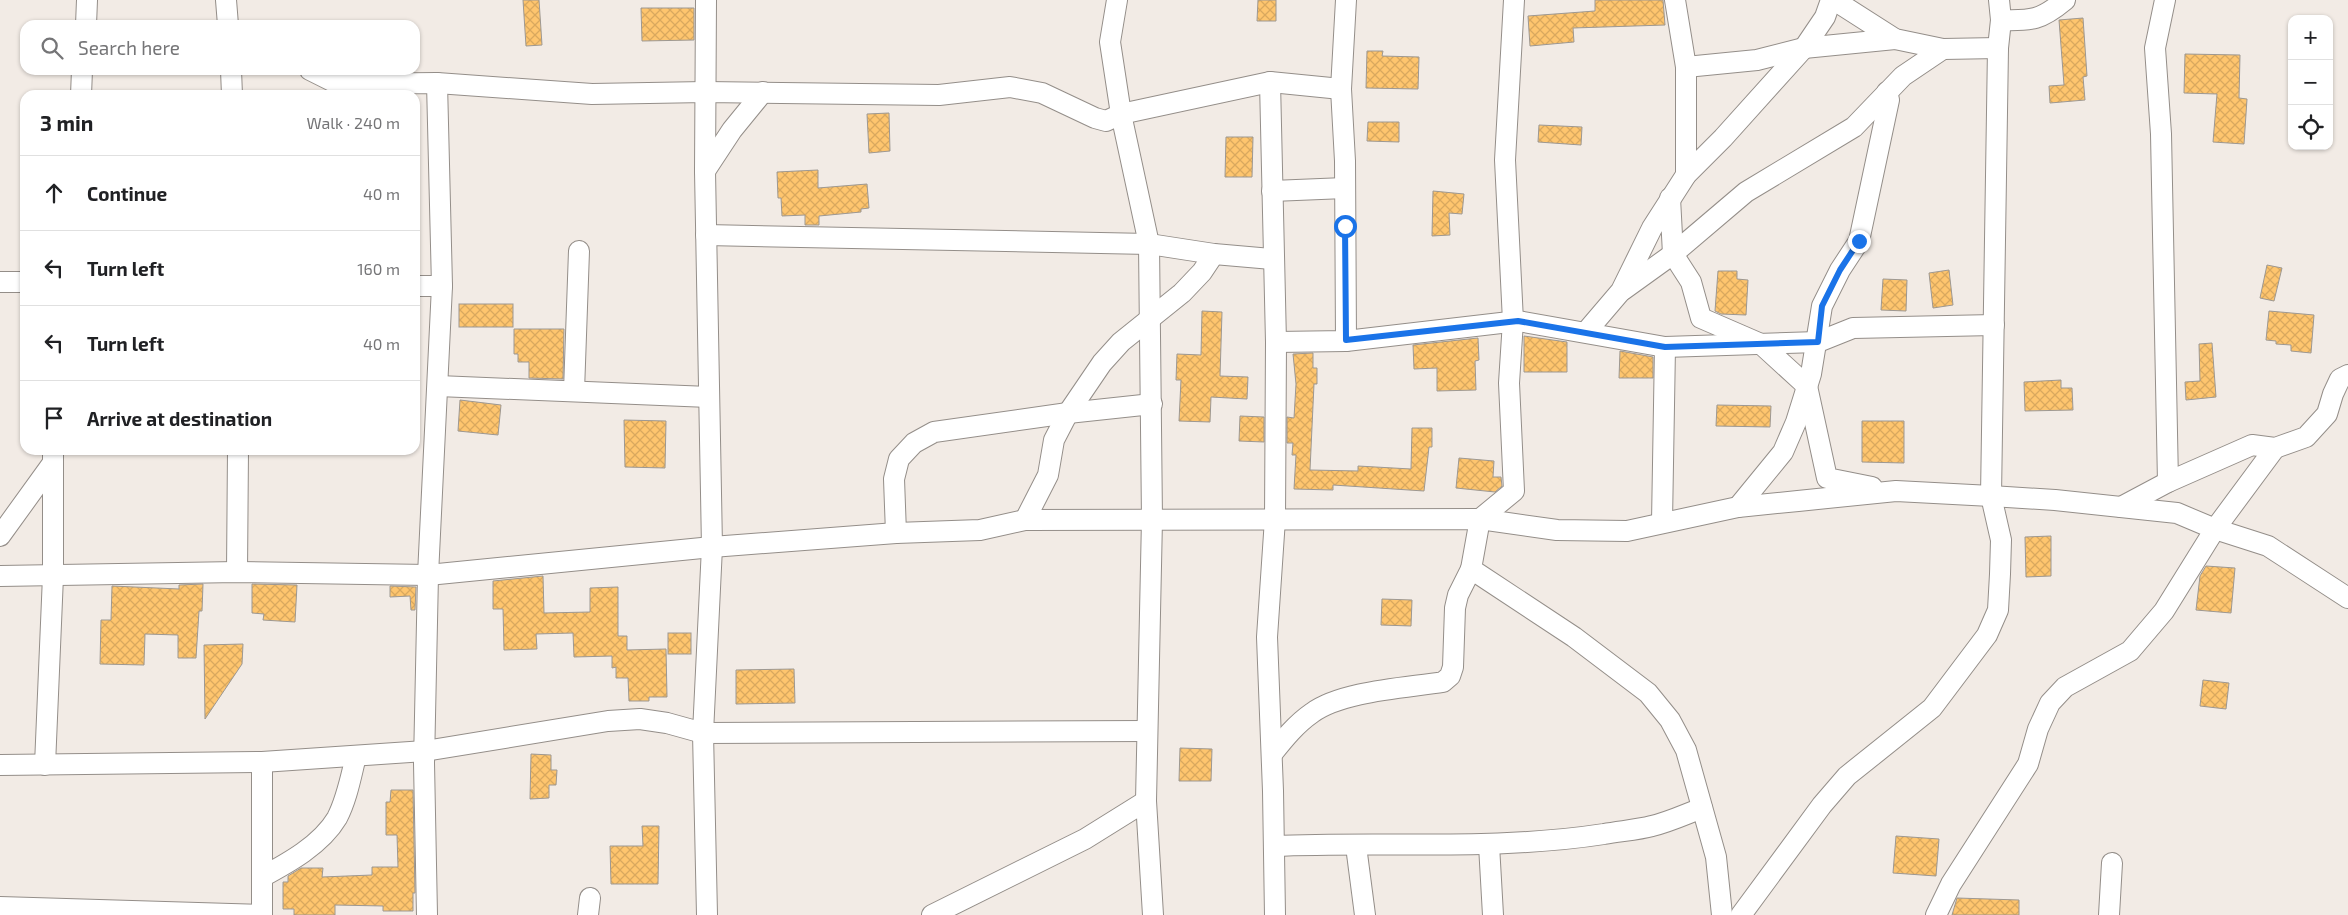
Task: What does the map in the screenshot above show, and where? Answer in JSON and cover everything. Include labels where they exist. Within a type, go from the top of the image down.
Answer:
[{"type":"street","points":[[86,20],[87,0]]},
{"type":"street","points":[[226,0],[228,20]]},
{"type":"street","points":[[706,0],[705,171],[712,547],[703,733],[708,915]]},
{"type":"street","points":[[1116,0],[1110,42],[1121,114],[1149,244],[1152,318],[1152,518],[1146,801],[1153,915]]},
{"type":"street","points":[[1346,0],[1341,89],[1346,340]]},
{"type":"street","points":[[1272,754],[1295,726],[1314,711],[1340,699],[1443,682],[1450,676],[1453,667],[1455,608],[1458,595],[1471,569],[1480,519],[1514,491],[1509,383],[1513,321],[1506,160],[1514,0]]},
{"type":"street","points":[[1675,0],[1686,67],[1686,175]]},
{"type":"street","points":[[1621,291],[1652,228],[1686,175],[1723,138],[1804,48],[1825,17],[1833,0],[1895,39]]},
{"type":"street","points":[[1741,915],[1822,805],[1848,776],[1932,708],[1986,635],[1998,610],[2001,540],[1991,496],[1998,48],[2001,20],[1999,0]]},
{"type":"street","points":[[2001,20],[2029,21],[2050,13],[2065,0]]},
{"type":"street","points":[[2165,0],[2156,48],[2161,134],[2168,482]]},
{"type":"street","points":[[1686,67],[1757,60],[1804,48],[1895,39],[1943,49],[1998,48]]},
{"type":"street","points":[[1586,332],[1621,291],[1673,254],[1746,192],[1854,127],[1903,76],[1943,49]]},
{"type":"street","points":[[81,90],[82,75]]},
{"type":"street","points":[[231,75],[232,90]]},
{"type":"street","points":[[320,75],[338,84],[437,83],[592,94],[763,92],[938,95],[1010,87],[1042,93],[1095,118],[1106,120],[1121,114],[1270,82],[1341,89]]},
{"type":"street","points":[[1270,82],[1272,259],[1276,342],[1275,519],[1267,637],[1272,754],[1275,915]]},
{"type":"street","points":[[426,915],[424,751],[428,575],[442,286],[437,83]]},
{"type":"street","points":[[705,171],[732,130],[763,92]]},
{"type":"street","points":[[1738,507],[1783,452],[1796,422],[1808,386],[1818,342],[1822,306],[1840,270],[1859,241],[1889,100],[1887,92]]},
{"type":"street","points":[[1272,191],[1344,188]]},
{"type":"street","points":[[1670,198],[1673,254],[1691,282],[1701,318],[1762,344],[1808,386],[1827,478],[1896,491],[1991,496],[2177,513],[2215,529],[2268,546],[2348,598]]},
{"type":"street","points":[[706,235],[1149,244],[1214,254],[1272,259]]},
{"type":"street","points":[[574,391],[579,251]]},
{"type":"street","points":[[1025,520],[1048,475],[1054,440],[1068,413],[1102,363],[1122,342],[1182,293],[1202,272],[1214,254]]},
{"type":"street","points":[[0,282],[20,282]]},
{"type":"street","points":[[420,286],[442,286]]},
{"type":"street","points":[[1276,342],[1346,340],[1513,321],[1665,347],[1818,342],[1853,328],[1994,325]]},
{"type":"street","points":[[1662,522],[1665,347]]},
{"type":"street","points":[[2121,507],[2168,482],[2252,445],[2275,448],[2306,438],[2327,414],[2332,394],[2345,374]]},
{"type":"street","points":[[438,386],[709,397]]},
{"type":"street","points":[[896,533],[894,479],[899,459],[914,443],[934,432],[1068,413],[1152,404]]},
{"type":"street","points":[[1936,915],[1951,884],[2028,764],[2038,728],[2050,704],[2065,687],[2130,650],[2164,611],[2215,529],[2275,448]]},
{"type":"street","points":[[237,572],[238,455]]},
{"type":"street","points":[[0,536],[52,457]]},
{"type":"street","points":[[45,765],[53,576],[52,457]]},
{"type":"street","points":[[0,576],[237,572],[428,575],[712,547],[896,533],[980,530],[1025,520],[1152,518],[1480,519],[1557,530],[1627,531],[1738,507],[1896,491]]},
{"type":"street","points":[[1471,569],[1574,637],[1648,693],[1670,720],[1686,750],[1716,857],[1722,915]]},
{"type":"street","points":[[0,765],[262,762],[356,756],[424,751],[608,721],[640,719],[667,723],[703,733],[1147,731]]},
{"type":"street","points":[[262,877],[292,860],[318,840],[336,818],[348,789],[356,756]]},
{"type":"street","points":[[0,907],[262,915],[262,762]]},
{"type":"street","points":[[932,915],[1086,838],[1146,801]]},
{"type":"street","points":[[1274,846],[1321,844],[1356,846],[1489,845],[1571,839],[1653,826],[1702,808]]},
{"type":"street","points":[[1489,845],[1493,915]]},
{"type":"street","points":[[1356,846],[1365,915]]},
{"type":"street","points":[[2108,915],[2112,864]]},
{"type":"building","points":[[523,0],[539,0],[542,45],[526,46]]},
{"type":"building","points":[[1258,0],[1276,0],[1276,21],[1257,21]]},
{"type":"building","points":[[1595,0],[1663,0],[1665,25],[1573,28],[1574,42],[1530,46],[1528,16],[1595,11]]},
{"type":"building","points":[[641,8],[694,8],[694,40],[642,41]]},
{"type":"building","points":[[2083,18],[2087,76],[2083,77],[2085,100],[2050,103],[2049,86],[2064,85],[2059,20]]},
{"type":"building","points":[[1367,51],[1383,51],[1382,56],[1419,57],[1418,89],[1366,88]]},
{"type":"building","points":[[2185,54],[2240,55],[2239,98],[2247,99],[2244,144],[2213,142],[2217,94],[2184,93]]},
{"type":"building","points":[[889,113],[890,151],[869,153],[867,114]]},
{"type":"building","points":[[1368,122],[1399,122],[1399,142],[1367,141]]},
{"type":"building","points":[[1539,125],[1582,127],[1581,145],[1538,142]]},
{"type":"building","points":[[1226,137],[1253,137],[1252,177],[1225,177]]},
{"type":"building","points":[[818,170],[818,188],[867,184],[869,208],[861,209],[861,212],[819,216],[819,225],[805,225],[805,215],[782,216],[781,198],[778,198],[777,172]]},
{"type":"building","points":[[1433,191],[1464,194],[1462,214],[1449,213],[1450,235],[1432,236]]},
{"type":"building","points":[[2267,265],[2282,268],[2274,301],[2260,298]]},
{"type":"building","points":[[1949,270],[1953,305],[1933,308],[1929,273]]},
{"type":"building","points":[[1718,271],[1737,271],[1737,279],[1748,280],[1746,315],[1721,314],[1715,311]]},
{"type":"building","points":[[1883,279],[1907,280],[1906,311],[1881,310]]},
{"type":"building","points":[[459,304],[513,304],[513,327],[459,327]]},
{"type":"building","points":[[1202,311],[1222,312],[1220,376],[1248,377],[1247,399],[1211,397],[1210,422],[1179,421],[1181,380],[1176,380],[1177,354],[1201,355]]},
{"type":"building","points":[[2269,311],[2314,315],[2311,353],[2291,351],[2291,345],[2276,344],[2276,341],[2266,340]]},
{"type":"building","points":[[514,329],[564,329],[563,379],[529,378],[529,362],[518,362],[518,354],[514,354]]},
{"type":"building","points":[[1524,336],[1567,342],[1567,372],[1524,372]]},
{"type":"building","points":[[1478,338],[1479,360],[1475,361],[1476,390],[1437,391],[1437,368],[1414,369],[1413,345]]},
{"type":"building","points":[[2212,343],[2216,397],[2186,400],[2185,382],[2200,381],[2199,344]]},
{"type":"building","points":[[1620,351],[1653,357],[1653,378],[1619,378]]},
{"type":"building","points":[[1313,353],[1313,368],[1317,368],[1317,384],[1314,384],[1310,470],[1358,471],[1358,466],[1411,469],[1412,428],[1432,428],[1432,447],[1429,447],[1424,491],[1333,485],[1333,490],[1294,489],[1296,455],[1292,455],[1293,443],[1287,443],[1287,417],[1294,418],[1296,384],[1293,354]]},
{"type":"building","points":[[2061,380],[2061,388],[2072,388],[2073,410],[2025,411],[2024,382]]},
{"type":"building","points":[[460,400],[501,405],[498,435],[458,431]]},
{"type":"building","points":[[1717,405],[1771,406],[1770,427],[1716,426]]},
{"type":"building","points":[[1240,416],[1264,417],[1264,442],[1239,441]]},
{"type":"building","points":[[624,420],[666,421],[665,468],[625,467]]},
{"type":"building","points":[[1862,421],[1904,421],[1904,463],[1862,462]]},
{"type":"building","points":[[1459,458],[1494,461],[1493,477],[1501,477],[1502,486],[1495,492],[1456,488]]},
{"type":"building","points":[[2051,536],[2051,576],[2026,577],[2025,537]]},
{"type":"building","points":[[2206,566],[2235,568],[2231,613],[2196,610],[2200,576]]},
{"type":"building","points":[[543,576],[544,613],[590,612],[590,588],[618,587],[618,636],[627,636],[627,650],[666,649],[667,697],[649,697],[649,701],[629,701],[628,678],[616,678],[616,667],[612,668],[612,656],[574,657],[573,633],[536,634],[537,649],[504,650],[503,609],[493,609],[493,581]]},
{"type":"building","points":[[203,584],[202,611],[199,611],[196,658],[178,658],[178,635],[145,634],[144,665],[100,664],[101,620],[111,620],[112,586],[179,589],[179,585]]},
{"type":"building","points":[[252,584],[297,585],[295,622],[263,620],[264,614],[252,613]]},
{"type":"building","points":[[390,586],[416,587],[415,610],[411,610],[410,596],[390,597]]},
{"type":"building","points":[[1382,599],[1412,600],[1411,626],[1381,625]]},
{"type":"building","points":[[668,633],[691,633],[691,654],[668,654]]},
{"type":"building","points":[[243,644],[242,664],[205,719],[204,645]]},
{"type":"building","points":[[794,669],[795,703],[736,704],[736,670]]},
{"type":"building","points":[[2203,680],[2229,683],[2226,709],[2200,706]]},
{"type":"building","points":[[1180,748],[1212,749],[1211,781],[1179,781]]},
{"type":"building","points":[[531,754],[551,755],[551,770],[557,770],[556,785],[549,785],[549,798],[530,799]]},
{"type":"building","points":[[391,790],[413,790],[415,893],[413,893],[413,911],[383,911],[383,906],[335,905],[335,915],[294,915],[294,909],[283,909],[283,882],[288,882],[288,876],[301,868],[323,868],[322,877],[372,875],[372,867],[398,867],[397,835],[386,835],[386,802],[390,802]]},
{"type":"building","points":[[642,826],[659,826],[658,884],[611,884],[610,846],[643,846]]},
{"type":"building","points":[[1896,836],[1939,839],[1936,876],[1893,873]]},
{"type":"building","points":[[1957,898],[2019,900],[2019,915],[1952,915]]},
{"type":"route","points":[[1345,226],[1346,340],[1518,321],[1665,347],[1818,342],[1822,306],[1840,270],[1859,241]]}]
